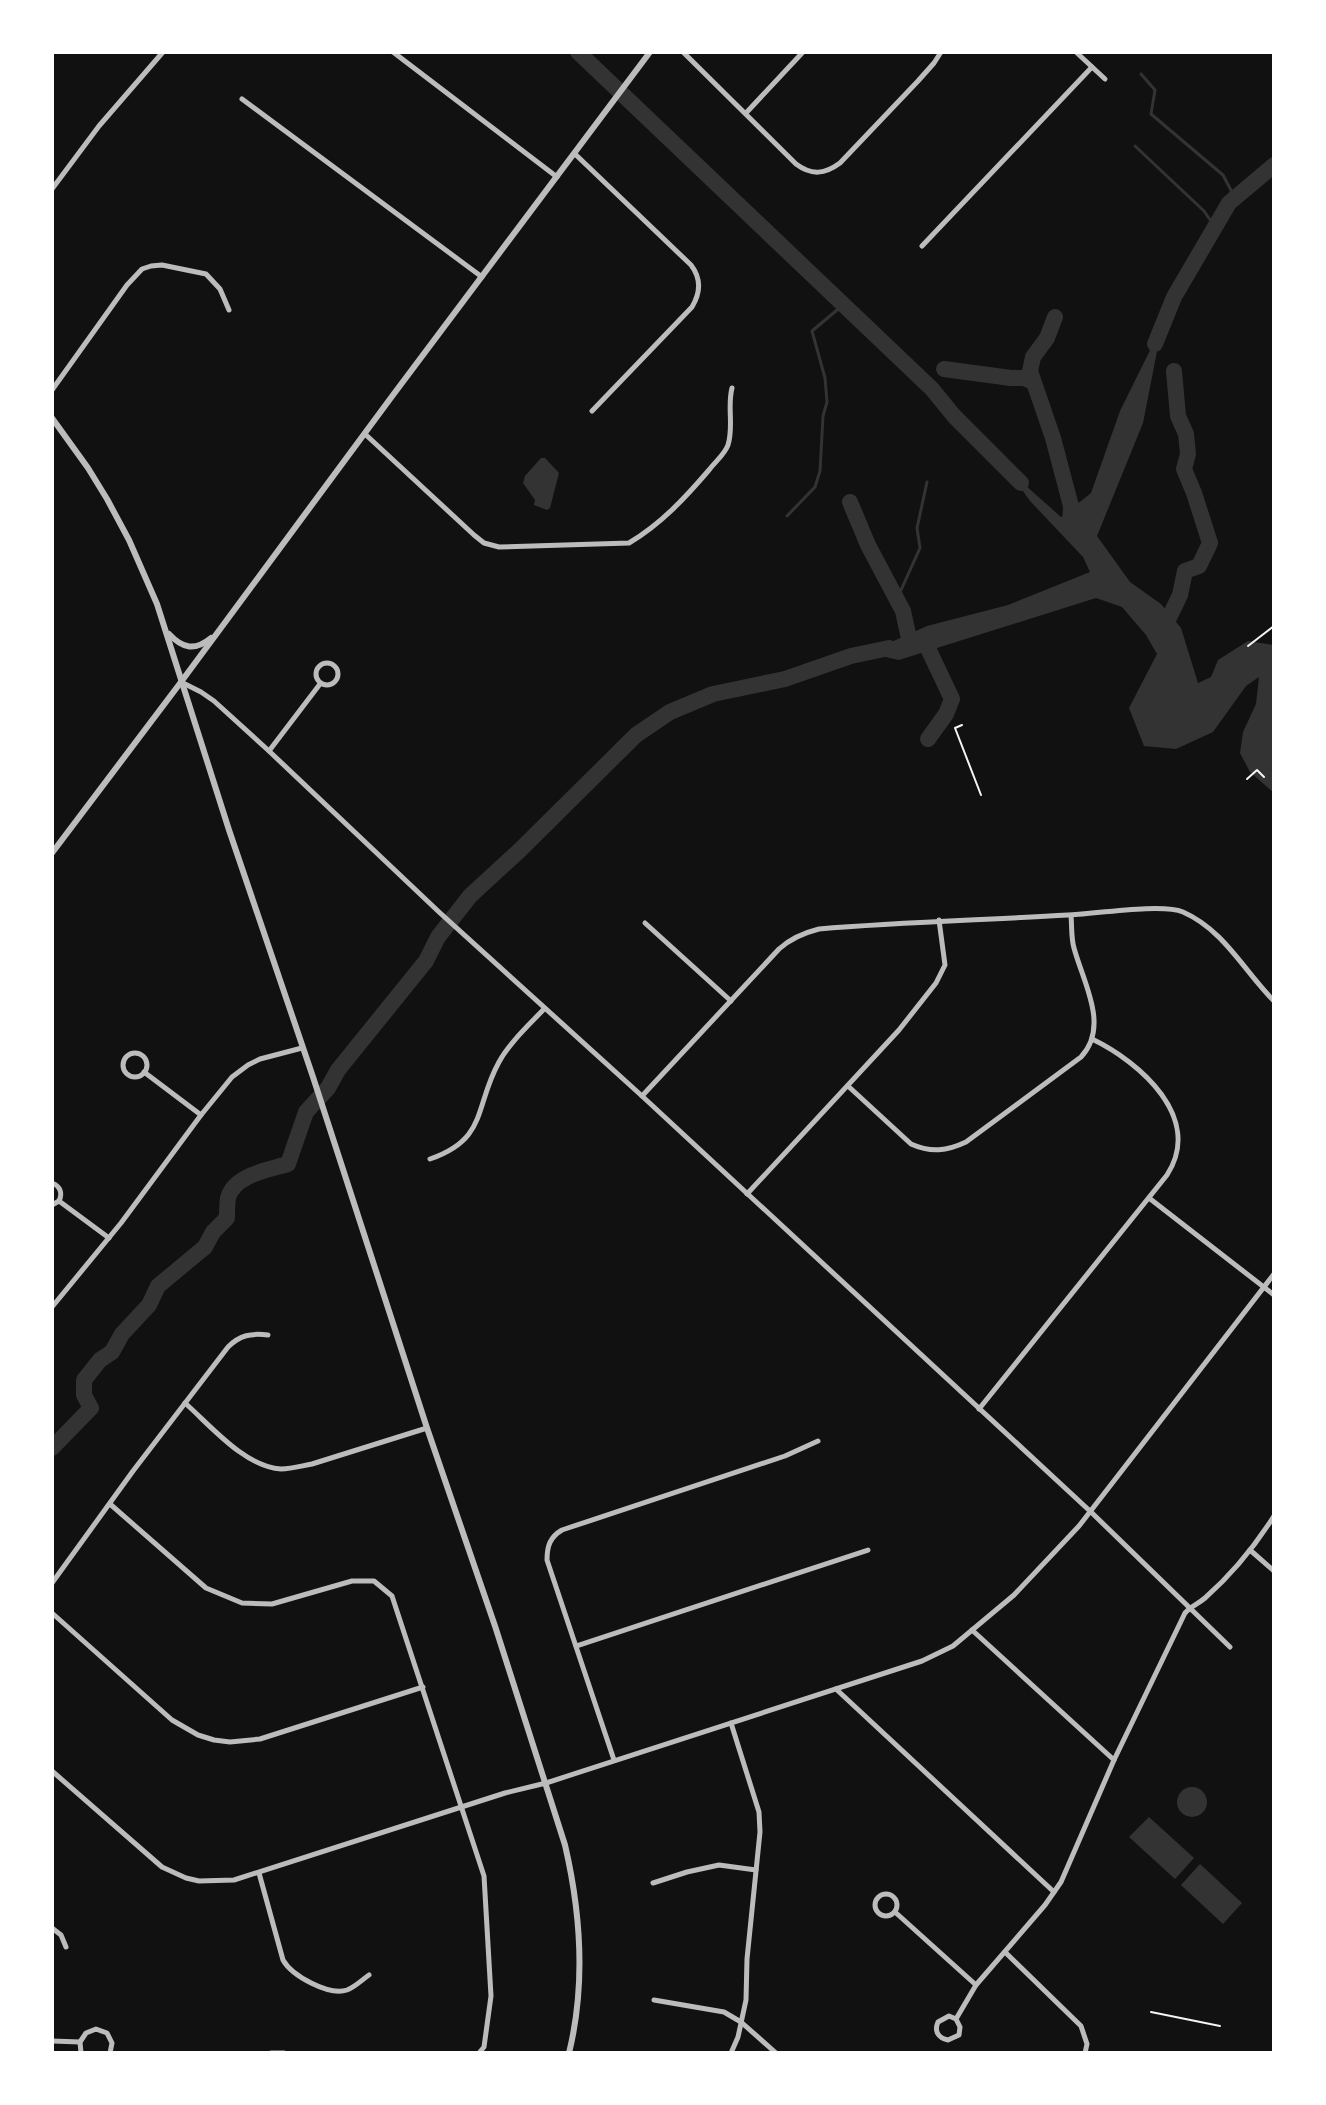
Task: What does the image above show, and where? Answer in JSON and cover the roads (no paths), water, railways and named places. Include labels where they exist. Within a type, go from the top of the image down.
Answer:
[{"type":"street","points":[[52,189],[99,126],[163,52]]},
{"type":"street","points":[[393,52],[557,177]]},
{"type":"street","points":[[52,853],[650,52]]},
{"type":"street","points":[[683,52],[796,164],[814,173],[827,171],[840,163],[941,52]]},
{"type":"street","points":[[746,113],[803,52]]},
{"type":"street","points":[[1076,52],[1105,79]]},
{"type":"street","points":[[922,246],[1092,67]]},
{"type":"street","points":[[242,99],[483,278]]},
{"type":"street","points":[[575,154],[691,265],[698,277],[699,292],[692,307],[592,411]]},
{"type":"street","points":[[52,390],[127,285],[142,269],[162,265],[206,274],[220,289],[229,310]]},
{"type":"street","points":[[365,434],[484,543],[499,547],[629,543],[646,533],[681,503],[727,449],[732,429],[729,402],[732,388]]},
{"type":"street","points":[[52,418],[88,468],[129,540],[157,604],[546,1783],[565,1845],[579,1924],[580,1979],[569,2053]]},
{"type":"street","points":[[165,628],[180,644],[190,647],[202,645],[220,630]]},
{"type":"street","points":[[325,663],[334,665],[338,673],[336,681],[329,686],[320,684],[315,676],[317,668],[325,663]]},
{"type":"street","points":[[181,682],[214,701],[269,751],[456,928],[1091,1512],[1230,1647]]},
{"type":"street","points":[[269,751],[320,684]]},
{"type":"street","points":[[642,1096],[779,949],[803,933],[819,929],[1118,911],[1180,911],[1217,935],[1274,1001]]},
{"type":"street","points":[[848,1086],[911,1144],[933,1151],[947,1150],[966,1142],[1081,1057],[1095,1030],[1073,944],[1071,915]]},
{"type":"street","points":[[747,1194],[899,1030],[941,974],[945,965],[939,920]]},
{"type":"street","points":[[645,923],[731,1001]]},
{"type":"street","points":[[430,1159],[448,1153],[471,1132],[501,1058],[544,1009]]},
{"type":"street","points":[[979,1409],[1149,1198],[1176,1158],[1178,1132],[1167,1101],[1146,1078],[1109,1047],[1092,1039]]},
{"type":"street","points":[[52,1307],[239,1070],[260,1059],[302,1048]]},
{"type":"street","points":[[141,1054],[147,1062],[144,1072],[136,1077],[126,1074],[122,1064],[126,1055],[141,1054]]},
{"type":"street","points":[[144,1072],[201,1115]]},
{"type":"street","points":[[52,1183],[61,1191],[59,1201],[52,1205]]},
{"type":"street","points":[[1149,1198],[1274,1295]]},
{"type":"street","points":[[59,1201],[109,1238]]},
{"type":"street","points":[[52,1771],[148,1857],[173,1873],[199,1881],[234,1880],[505,1793],[546,1783],[939,1654],[1014,1595],[1091,1512],[1274,1274]]},
{"type":"street","points":[[52,1583],[214,1363],[237,1339],[252,1333],[268,1335]]},
{"type":"street","points":[[185,1403],[247,1457],[278,1469],[312,1464],[427,1428]]},
{"type":"street","points":[[614,1760],[547,1560],[548,1545],[554,1535],[785,1456],[818,1441]]},
{"type":"street","points":[[110,1504],[206,1588],[242,1603],[272,1604],[352,1581],[374,1581],[392,1596],[484,1876],[491,1996],[484,2047],[479,2053]]},
{"type":"street","points":[[956,2019],[976,1985],[1061,1882],[1114,1760],[1189,1608],[1206,1598],[1250,1550],[1274,1516]]},
{"type":"street","points":[[576,1646],[868,1550]]},
{"type":"street","points":[[1250,1550],[1274,1571]]},
{"type":"street","points":[[52,1613],[172,1720],[214,1740],[260,1739],[423,1687]]},
{"type":"street","points":[[972,1630],[1114,1760]]},
{"type":"street","points":[[836,1689],[1054,1892]]},
{"type":"street","points":[[731,1723],[759,1812],[760,1832],[747,1959],[746,2000],[731,2053]]},
{"type":"street","points":[[653,1883],[719,1865],[756,1870]]},
{"type":"street","points":[[259,1873],[283,1960],[289,1970],[303,1980],[336,1991],[348,1990],[369,1975]]},
{"type":"street","points":[[885,1894],[893,1896],[897,1903],[895,1912],[888,1916],[879,1914],[875,1906],[877,1898],[885,1894]]},
{"type":"street","points":[[895,1912],[976,1985]]},
{"type":"street","points":[[52,1928],[61,1935],[66,1947]]},
{"type":"street","points":[[1005,1952],[1081,2026],[1087,2044],[1085,2053]]},
{"type":"street","points":[[654,2000],[724,2012],[741,2022],[776,2053]]},
{"type":"street","points":[[949,2016],[956,2019],[960,2031],[956,2038],[948,2040],[940,2037],[936,2026],[941,2019],[949,2016]]},
{"type":"street","points":[[81,2053],[80,2042],[86,2033],[96,2029],[107,2033],[112,2043],[110,2053]]},
{"type":"street","points":[[52,2041],[80,2042]]},
{"type":"street","points":[[271,2053],[284,2053]]},
{"type":"waterway","points":[[578,52],[932,389],[954,416],[1021,483]]},
{"type":"waterway","points":[[1141,74],[1155,90],[1151,114],[1223,175],[1235,198]]},
{"type":"waterway","points":[[1135,146],[1204,211],[1215,227]]},
{"type":"waterway","points":[[1155,344],[1174,297],[1229,203],[1274,165]]},
{"type":"waterway","points":[[787,516],[815,487],[820,471],[823,416],[827,402],[825,378],[812,331],[843,305]]},
{"type":"waterway","points":[[1055,317],[1047,338],[1033,357],[1030,371],[1053,438],[1071,506],[1070,530]]},
{"type":"waterway","points":[[944,369],[1024,378],[1033,382]]},
{"type":"waterway","points":[[1165,626],[1180,595],[1185,571],[1199,566],[1210,543],[1184,469],[1188,454],[1186,434],[1178,416],[1174,371]]},
{"type":"waterway","points":[[897,599],[920,548],[917,528],[927,482]]},
{"type":"waterway","points":[[850,502],[868,545],[903,611],[910,643]]},
{"type":"waterway","points":[[924,640],[952,699],[946,714],[928,739]]},
{"type":"waterway","points":[[52,1448],[91,1408],[84,1395],[84,1380],[100,1360],[112,1352],[122,1334],[149,1305],[158,1286],[205,1247],[213,1232],[227,1218],[231,1190],[244,1179],[288,1164],[306,1112],[426,961],[438,937],[470,896],[636,735],[670,712],[713,694],[785,679],[851,656],[889,648]]}]
